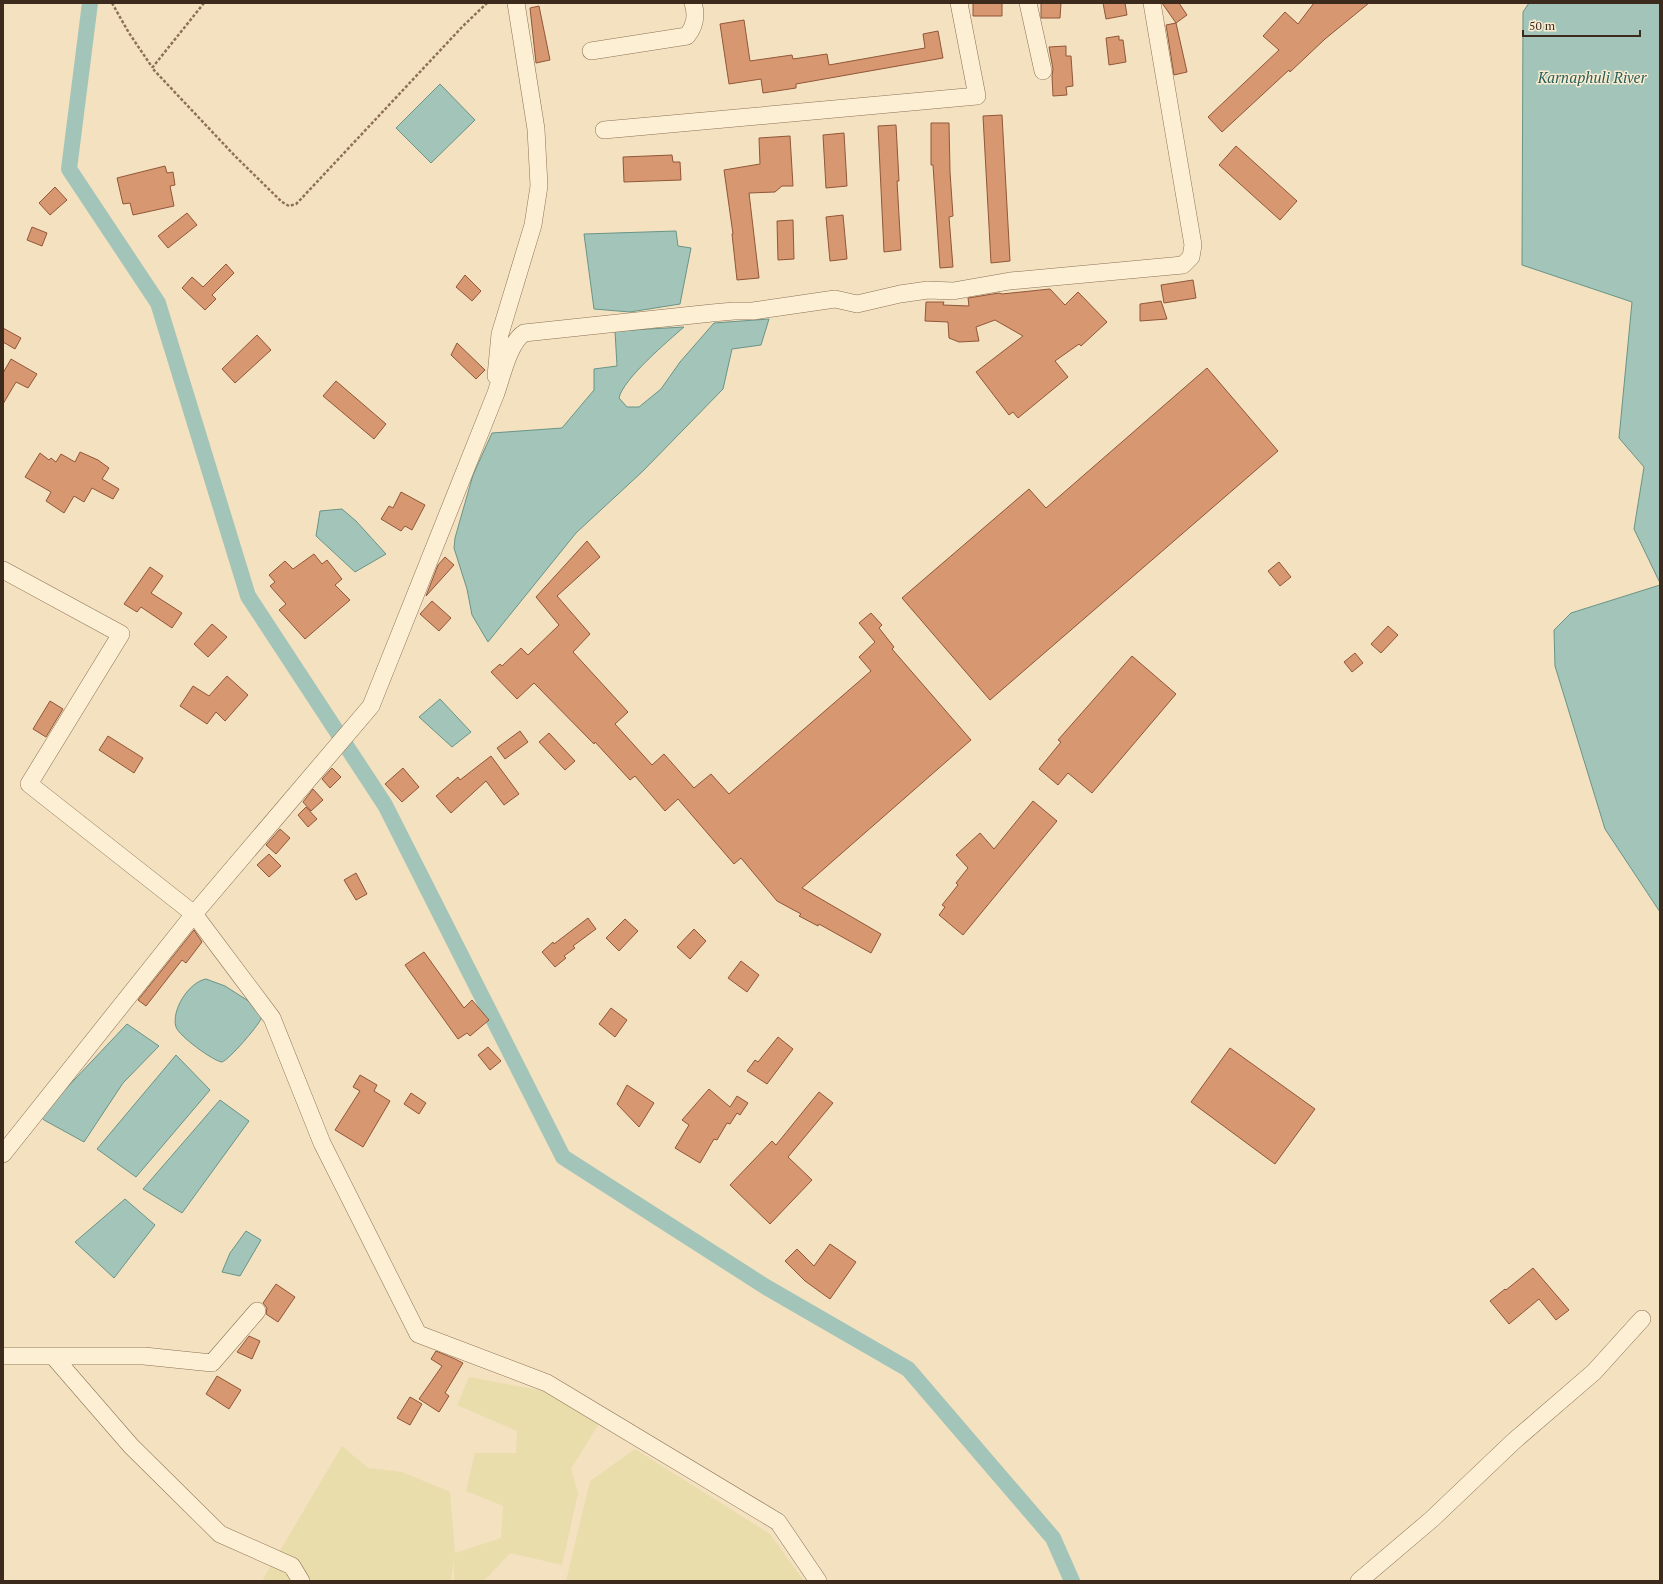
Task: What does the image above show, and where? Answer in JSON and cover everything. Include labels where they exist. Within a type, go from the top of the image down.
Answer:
[{"type":"street","points":[[496,393],[500,334],[533,225],[539,186],[536,129],[516,3]]},
{"type":"street","points":[[591,51],[687,36],[693,29],[696,19],[694,3]]},
{"type":"street","points":[[604,130],[977,96],[959,3]]},
{"type":"street","points":[[1028,3],[1043,71]]},
{"type":"street","points":[[3,1154],[194,914],[371,706],[496,393],[512,348],[519,337],[524,333],[712,313],[753,311],[835,299],[856,304],[900,294],[928,290],[953,291],[1010,281],[1183,266],[1191,257],[1193,245],[1152,3]]},
{"type":"street","points":[[3,570],[121,634],[29,784],[194,914],[272,1018],[322,1143],[418,1334],[547,1383],[778,1522],[818,1581]]},
{"type":"street","points":[[3,1356],[144,1356],[212,1363],[257,1311]]},
{"type":"street","points":[[1359,1581],[1432,1520],[1514,1441],[1594,1372],[1642,1319]]},
{"type":"street","points":[[53,1356],[131,1446],[220,1534],[292,1566],[300,1581]]},
{"type":"path","points":[[112,3],[129,34],[152,68],[235,156],[282,202],[289,206],[296,204],[300,200],[463,26],[487,3]]},
{"type":"path","points":[[152,68],[204,3]]},
{"type":"shaded area","points":[[469,1377],[549,1392],[603,1417],[571,1469],[578,1493],[562,1565],[510,1553],[484,1581],[454,1581],[454,1559],[451,1581],[262,1581],[342,1446],[368,1468],[402,1472],[450,1492],[455,1553],[501,1538],[503,1506],[466,1491],[475,1453],[516,1453],[517,1431],[457,1405]]},
{"type":"shaded area","points":[[635,1449],[770,1534],[804,1581],[566,1581],[590,1481]]},
{"type":"water","name":"Karnaphuli River","points":[[1529,3],[1660,3],[1660,583],[1634,529],[1644,467],[1619,438],[1632,302],[1522,265],[1523,12]]},
{"type":"water","points":[[440,84],[475,120],[431,163],[396,128]]},
{"type":"water","points":[[676,231],[678,246],[691,248],[680,304],[630,312],[594,309],[584,234]]},
{"type":"water","points":[[769,319],[761,345],[732,349],[723,389],[643,471],[576,533],[488,642],[472,615],[467,589],[454,548],[455,538],[473,475],[492,433],[562,428],[594,390],[594,369],[617,366],[615,331],[684,327],[637,371],[622,390],[619,398],[627,407],[639,407],[661,389],[680,362],[714,323]]},
{"type":"water","points":[[342,509],[356,521],[386,554],[355,572],[316,536],[320,511]]},
{"type":"water","points":[[1660,585],[1660,912],[1605,829],[1555,666],[1554,630],[1571,613]]},
{"type":"water","points":[[440,699],[471,732],[452,747],[419,717]]},
{"type":"water","points":[[206,979],[225,986],[261,1009],[261,1019],[254,1029],[237,1049],[222,1062],[197,1048],[178,1031],[176,1027],[176,1013],[183,998],[193,985]]},
{"type":"water","points":[[127,1024],[159,1046],[123,1083],[84,1142],[44,1120],[40,1116]]},
{"type":"water","points":[[176,1055],[210,1090],[136,1177],[97,1149]]},
{"type":"water","points":[[220,1100],[249,1121],[182,1213],[143,1189]]},
{"type":"water","points":[[125,1199],[155,1225],[114,1278],[75,1242]]},
{"type":"water","points":[[246,1231],[261,1240],[240,1276],[222,1272],[230,1253]]},
{"type":"building","points":[[973,3],[1002,3],[1002,16],[973,16]]},
{"type":"building","points":[[1041,3],[1061,3],[1060,18],[1041,18]]},
{"type":"building","points":[[1103,3],[1125,3],[1127,15],[1106,19]]},
{"type":"building","points":[[1162,3],[1179,3],[1187,15],[1176,23]]},
{"type":"building","points":[[1314,3],[1369,3],[1325,39],[1290,72],[1289,70],[1222,132],[1208,117],[1279,50],[1263,36],[1285,12],[1298,24]]},
{"type":"building","points":[[539,6],[550,60],[536,63],[530,8]]},
{"type":"building","points":[[744,20],[750,61],[792,55],[793,59],[827,54],[829,65],[925,48],[923,34],[938,31],[943,58],[796,84],[796,88],[763,93],[761,79],[729,84],[720,24]]},
{"type":"building","points":[[1176,23],[1187,72],[1174,75],[1166,25]]},
{"type":"building","points":[[1119,36],[1119,40],[1123,40],[1126,62],[1109,65],[1106,38]]},
{"type":"building","points":[[1066,46],[1066,56],[1071,56],[1073,86],[1066,87],[1067,95],[1053,96],[1053,69],[1049,47]]},
{"type":"building","points":[[1002,115],[1010,261],[991,263],[983,116]]},
{"type":"building","points":[[931,123],[949,123],[953,216],[949,217],[953,267],[940,268],[933,165],[931,165]]},
{"type":"building","points":[[896,125],[899,181],[897,181],[901,250],[884,252],[878,126]]},
{"type":"building","points":[[844,133],[847,186],[826,188],[823,135]]},
{"type":"building","points":[[790,136],[793,186],[782,186],[775,192],[749,193],[759,278],[737,280],[733,234],[724,170],[760,164],[759,138]]},
{"type":"building","points":[[1236,146],[1297,201],[1280,220],[1219,165]]},
{"type":"building","points":[[672,155],[673,162],[680,162],[681,180],[624,182],[623,157]]},
{"type":"building","points":[[165,166],[167,173],[173,172],[175,185],[170,186],[174,206],[133,215],[130,203],[123,204],[117,178]]},
{"type":"building","points":[[55,187],[67,200],[50,215],[39,203]]},
{"type":"building","points":[[187,213],[197,225],[168,248],[158,236]]},
{"type":"building","points":[[843,215],[847,259],[830,261],[826,217]]},
{"type":"building","points":[[793,220],[794,259],[778,260],[777,221]]},
{"type":"building","points":[[32,227],[47,233],[42,246],[27,240]]},
{"type":"building","points":[[226,264],[234,273],[212,295],[216,299],[205,310],[182,288],[192,277],[203,287]]},
{"type":"building","points":[[465,275],[481,291],[472,301],[456,287]]},
{"type":"building","points":[[1193,280],[1196,298],[1164,303],[1161,285]]},
{"type":"building","points":[[1050,289],[1065,305],[1078,292],[1107,322],[1081,346],[1079,344],[1055,361],[1068,377],[1018,418],[1013,412],[1009,415],[976,372],[1023,336],[995,320],[976,327],[979,341],[959,342],[949,338],[948,322],[925,321],[926,302],[944,302],[943,305],[969,306],[968,298],[999,293],[1002,294]]},
{"type":"building","points":[[1161,301],[1167,319],[1140,321],[1140,304]]},
{"type":"building","points":[[3,328],[21,338],[15,349],[3,342]]},
{"type":"building","points":[[257,335],[271,350],[235,383],[222,369]]},
{"type":"building","points":[[457,343],[485,370],[476,379],[451,355]]},
{"type":"building","points":[[11,359],[37,374],[28,388],[16,382],[3,404],[3,373]]},
{"type":"building","points":[[1207,368],[1278,451],[990,700],[902,598],[1029,489],[1046,508]]},
{"type":"building","points":[[336,381],[386,424],[374,439],[323,396]]},
{"type":"building","points":[[80,452],[98,460],[109,468],[102,479],[119,489],[113,499],[92,488],[84,502],[74,496],[64,513],[46,501],[51,492],[25,477],[40,453],[49,460],[51,458],[56,462],[61,454],[75,462]]},
{"type":"building","points":[[401,492],[425,505],[412,530],[405,526],[401,531],[381,519],[389,506],[393,508]]},
{"type":"building","points":[[587,541],[600,557],[557,596],[590,634],[573,652],[628,712],[615,724],[652,765],[664,754],[694,788],[711,774],[729,794],[871,671],[859,657],[875,642],[859,623],[871,613],[882,625],[879,628],[894,647],[892,649],[971,740],[802,888],[881,934],[871,953],[819,924],[818,926],[799,916],[801,914],[777,901],[741,858],[734,864],[678,799],[665,811],[635,776],[630,780],[595,742],[594,744],[534,683],[517,699],[491,672],[500,664],[502,666],[521,648],[528,655],[559,625],[536,597]]},
{"type":"building","points":[[314,554],[322,564],[327,560],[342,579],[335,585],[350,600],[305,639],[279,610],[286,604],[270,586],[275,582],[269,575],[285,561],[293,569]]},
{"type":"building","points":[[445,557],[454,565],[426,596],[438,565]]},
{"type":"building","points":[[1279,562],[1291,577],[1280,586],[1268,571]]},
{"type":"building","points":[[150,567],[163,576],[151,593],[182,613],[172,628],[141,607],[137,612],[124,604]]},
{"type":"building","points":[[432,601],[451,618],[439,631],[420,614]]},
{"type":"building","points":[[212,624],[227,637],[208,657],[194,644]]},
{"type":"building","points":[[1388,626],[1398,635],[1381,653],[1371,644]]},
{"type":"building","points":[[1355,653],[1363,663],[1352,672],[1344,662]]},
{"type":"building","points":[[1132,656],[1176,694],[1092,793],[1068,773],[1058,785],[1039,769],[1061,742],[1058,740]]},
{"type":"building","points":[[227,676],[248,695],[225,721],[216,712],[207,724],[180,706],[193,686],[209,696]]},
{"type":"building","points":[[50,701],[63,709],[46,737],[33,729]]},
{"type":"building","points":[[520,731],[528,742],[505,759],[497,748]]},
{"type":"building","points":[[549,733],[575,761],[565,770],[539,742]]},
{"type":"building","points":[[108,736],[143,758],[134,773],[99,750]]},
{"type":"building","points":[[491,756],[519,794],[504,805],[486,781],[451,813],[436,796],[458,777],[460,780]]},
{"type":"building","points":[[332,768],[341,777],[330,788],[322,779]]},
{"type":"building","points":[[403,768],[419,787],[402,802],[385,784]]},
{"type":"building","points":[[313,789],[323,800],[311,811],[303,802]]},
{"type":"building","points":[[1033,801],[1057,821],[963,935],[939,915],[945,907],[942,905],[958,885],[956,883],[968,868],[956,855],[980,833],[994,849]]},
{"type":"building","points":[[306,807],[317,819],[308,827],[298,815]]},
{"type":"building","points":[[280,829],[290,838],[276,854],[266,845]]},
{"type":"building","points":[[269,854],[281,866],[269,877],[257,865]]},
{"type":"building","points":[[356,873],[367,894],[356,900],[344,880]]},
{"type":"building","points":[[588,918],[596,929],[573,946],[575,948],[564,956],[566,958],[555,967],[542,952],[553,942],[554,944]]},
{"type":"building","points":[[625,919],[638,931],[619,951],[606,938]]},
{"type":"building","points":[[694,929],[706,941],[690,959],[677,947]]},
{"type":"building","points":[[194,930],[202,942],[186,963],[182,960],[146,1006],[138,1000]]},
{"type":"building","points":[[424,952],[464,1008],[472,1000],[489,1020],[470,1036],[467,1033],[458,1039],[405,965]]},
{"type":"building","points":[[741,961],[759,975],[747,992],[728,978]]},
{"type":"building","points":[[611,1008],[627,1020],[615,1037],[599,1024]]},
{"type":"building","points":[[778,1037],[793,1049],[767,1084],[747,1071],[755,1060],[758,1062]]},
{"type":"building","points":[[488,1047],[501,1061],[490,1070],[478,1055]]},
{"type":"building","points":[[1230,1048],[1315,1109],[1275,1164],[1191,1102]]},
{"type":"building","points":[[360,1075],[377,1085],[374,1091],[390,1101],[363,1147],[335,1130],[360,1091],[353,1087]]},
{"type":"building","points":[[627,1085],[654,1103],[639,1127],[617,1104]]},
{"type":"building","points":[[709,1089],[730,1107],[737,1096],[748,1103],[740,1115],[737,1113],[730,1124],[727,1123],[717,1140],[714,1139],[700,1163],[675,1148],[689,1125],[682,1120]]},
{"type":"building","points":[[819,1092],[833,1103],[788,1157],[812,1180],[770,1224],[730,1185],[772,1141],[776,1145]]},
{"type":"building","points":[[411,1093],[426,1103],[419,1114],[404,1104]]},
{"type":"building","points":[[830,1244],[856,1262],[830,1299],[805,1281],[785,1261],[797,1249],[814,1266]]},
{"type":"building","points":[[1533,1268],[1569,1310],[1556,1320],[1539,1299],[1509,1324],[1490,1301]]},
{"type":"building","points":[[276,1284],[295,1297],[278,1322],[266,1314],[267,1308],[263,1303]]},
{"type":"building","points":[[249,1336],[260,1341],[252,1359],[237,1352]]},
{"type":"building","points":[[436,1351],[463,1363],[445,1393],[449,1396],[439,1412],[419,1399],[442,1366],[431,1359]]},
{"type":"building","points":[[217,1376],[241,1390],[229,1409],[206,1394]]},
{"type":"building","points":[[410,1397],[422,1404],[410,1425],[397,1418]]},
{"type":"waterway","points":[[90,3],[69,169],[158,303],[248,596],[385,805],[563,1157],[766,1287],[908,1369],[1053,1538],[1072,1581]]}]
